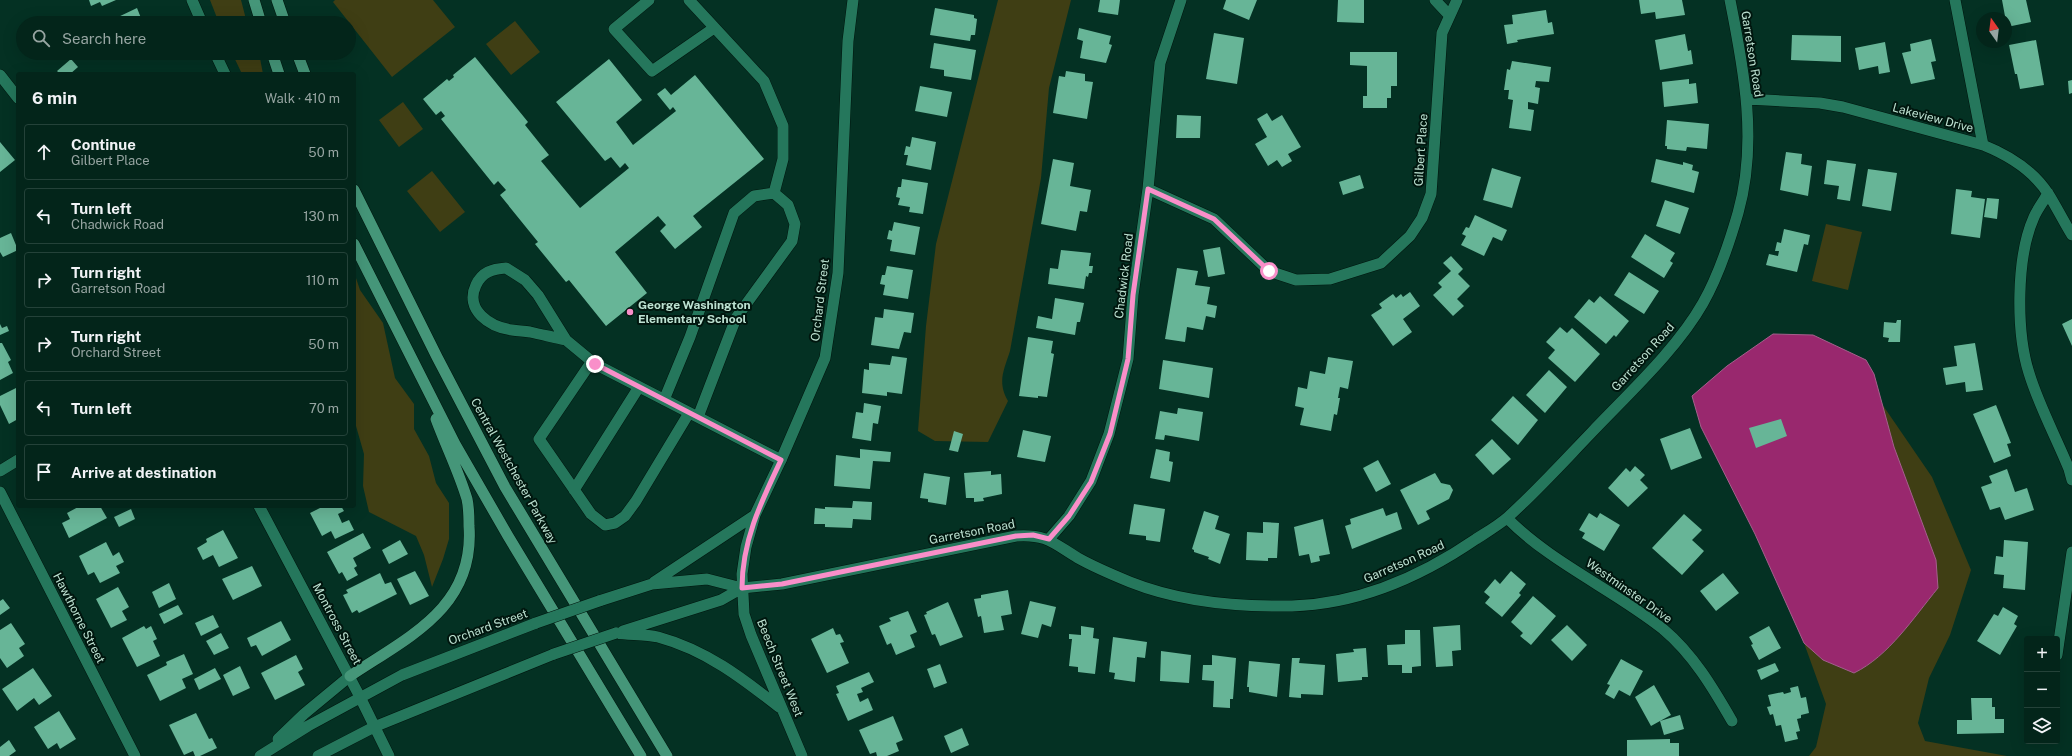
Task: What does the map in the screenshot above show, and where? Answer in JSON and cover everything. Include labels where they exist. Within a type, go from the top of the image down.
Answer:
[{"type":"main road","points":[[254,0],[259,16]]},
{"type":"main road","points":[[277,0],[283,16]]},
{"type":"main road","points":[[275,60],[279,72]]},
{"type":"main road","points":[[300,60],[304,72]]},
{"type":"main road","name":"Central Westchester Parkway","points":[[356,194],[437,357],[505,487],[667,756]]},
{"type":"main road","points":[[356,248],[455,444],[508,536],[641,756]]},
{"type":"main road","points":[[350,676],[428,624],[447,605],[464,572],[470,545],[467,501],[413,361]]},
{"type":"street","points":[[192,0],[199,16]]},
{"type":"street","points":[[649,0],[614,29],[652,71],[714,28]]},
{"type":"street","points":[[689,0],[764,81],[783,126],[783,159],[774,193]]},
{"type":"street","name":"Orchard Street","points":[[260,756],[308,726],[402,675],[536,623],[599,601],[652,584],[707,578],[742,588],[744,556],[755,515],[781,460],[825,358],[838,273],[848,41],[853,0]]},
{"type":"street","name":"Chadwick Road","points":[[1049,539],[1069,516],[1091,482],[1110,434],[1128,359],[1133,295],[1148,189],[1160,63],[1181,0]]},
{"type":"street","points":[[1435,0],[1449,15]]},
{"type":"street","name":"Gilbert Place","points":[[1148,189],[1214,219],[1269,271],[1296,280],[1330,279],[1381,263],[1410,236],[1422,218],[1431,194],[1442,33],[1457,0]]},
{"type":"street","name":"Garretson Road","points":[[742,588],[782,584],[1016,536],[1033,535],[1049,539],[1079,558],[1132,582],[1181,597],[1233,604],[1294,606],[1356,597],[1396,582],[1445,560],[1507,518],[1618,405],[1680,337],[1702,304],[1720,270],[1739,211],[1748,156],[1747,99],[1730,0]]},
{"type":"street","points":[[1955,0],[1983,145]]},
{"type":"street","points":[[218,60],[224,72]]},
{"type":"street","points":[[0,75],[16,95]]},
{"type":"street","name":"Lakeview Drive","points":[[1747,99],[1828,104],[1983,145],[2006,154],[2025,169],[2048,193],[2072,235]]},
{"type":"street","points":[[592,361],[539,439],[591,514],[605,525],[615,523],[626,516],[694,415],[736,318],[792,241],[795,224],[788,205],[774,193],[754,196],[734,213],[690,337],[664,400]]},
{"type":"street","points":[[2048,193],[2034,217],[2022,259],[2020,295],[2022,336],[2028,372],[2039,402],[2069,469],[2072,480]]},
{"type":"street","points":[[566,340],[510,330],[479,315],[474,306],[473,297],[475,286],[481,277],[492,269],[506,268],[525,280],[538,295],[566,340],[592,361],[639,387],[781,460]]},
{"type":"street","points":[[574,490],[639,387]]},
{"type":"street","points":[[0,471],[16,461]]},
{"type":"street","name":"Hawthorne Street","points":[[0,492],[135,756]]},
{"type":"street","name":"Montross Street","points":[[259,508],[350,676],[389,756]]},
{"type":"street","points":[[652,584],[755,515]]},
{"type":"street","name":"Westminster Drive","points":[[1507,518],[1526,537],[1591,579],[1664,630],[1707,678],[1732,721]]},
{"type":"street","points":[[2060,636],[2072,552]]},
{"type":"street","points":[[318,756],[374,727],[554,654],[721,600],[742,588]]},
{"type":"street","name":"Beech Street West","points":[[742,588],[744,614],[751,635],[802,756]]},
{"type":"street","points":[[616,633],[658,637],[690,649],[732,670],[781,708]]},
{"type":"street","points":[[260,756],[304,714],[350,676]]},
{"type":"shaded area","points":[[210,0],[241,0],[245,16],[216,16]]},
{"type":"shaded area","points":[[335,0],[433,0],[455,27],[392,77],[356,31],[356,16],[344,16],[333,2]]},
{"type":"shaded area","points":[[998,0],[1071,0],[1049,88],[1041,178],[1010,351],[1002,382],[1008,401],[988,442],[935,441],[918,431],[926,326],[936,244]]},
{"type":"shaded area","points":[[515,21],[540,52],[511,75],[486,44]]},
{"type":"shaded area","points":[[235,60],[260,60],[263,72],[241,72]]},
{"type":"shaded area","points":[[403,102],[423,129],[399,147],[379,120]]},
{"type":"shaded area","points":[[432,171],[465,212],[440,232],[407,191]]},
{"type":"shaded area","points":[[1826,224],[1862,232],[1848,290],[1812,281]]},
{"type":"shaded area","points":[[356,278],[360,290],[383,323],[395,378],[414,404],[414,429],[429,456],[436,483],[449,503],[449,539],[432,587],[424,555],[416,536],[369,512],[363,486],[364,454],[356,426]]},
{"type":"shaded area","points":[[1773,334],[1813,335],[1866,360],[1874,374],[1894,447],[1936,560],[1938,588],[1890,646],[1867,666],[1854,673],[1823,660],[1804,643],[1755,534],[1701,427],[1692,396],[1727,366]]},
{"type":"shaded area","points":[[1882,404],[1932,477],[1971,570],[1950,635],[1929,678],[1918,723],[1925,741],[2007,756],[1809,756],[1816,747],[1826,704],[1804,643],[1823,660],[1854,673],[1879,657],[1890,646],[1938,588]]},
{"type":"building","points":[[89,0],[116,0],[102,6],[100,2],[91,6]]},
{"type":"building","points":[[1100,0],[1120,0],[1118,15],[1098,12]]},
{"type":"building","points":[[1226,0],[1257,0],[1249,20],[1223,9]]},
{"type":"building","points":[[1338,0],[1364,0],[1364,23],[1337,22]]},
{"type":"building","points":[[1639,0],[1682,0],[1685,15],[1656,19],[1655,12],[1641,14]]},
{"type":"building","points":[[2002,0],[2026,0],[2031,22],[2012,26],[2012,12],[2004,12]]},
{"type":"building","points":[[137,8],[140,16],[120,16]]},
{"type":"building","points":[[935,8],[974,15],[974,18],[977,19],[975,35],[971,35],[970,41],[930,35]]},
{"type":"building","points":[[1546,10],[1548,23],[1552,22],[1554,34],[1517,40],[1518,42],[1507,44],[1504,25],[1513,24],[1512,15]]},
{"type":"building","points":[[1079,28],[1111,36],[1109,44],[1112,45],[1106,63],[1080,58],[1083,41],[1077,39]]},
{"type":"building","points":[[1214,33],[1244,38],[1237,84],[1206,79]]},
{"type":"building","points":[[1685,34],[1688,51],[1691,50],[1693,64],[1660,70],[1655,40]]},
{"type":"building","points":[[1792,35],[1841,36],[1841,62],[1791,60]]},
{"type":"building","points":[[1931,39],[1936,61],[1931,62],[1935,79],[1911,84],[1902,53],[1911,51],[1910,44]]},
{"type":"building","points":[[2036,40],[2044,85],[2020,89],[2010,48],[2012,48],[2012,44]]},
{"type":"building","points":[[1885,42],[1890,72],[1879,74],[1878,66],[1859,70],[1855,48]]},
{"type":"building","points":[[934,43],[976,50],[971,80],[944,76],[944,70],[930,68]]},
{"type":"building","points":[[1350,52],[1397,52],[1397,86],[1391,86],[1391,98],[1387,98],[1387,108],[1363,108],[1363,96],[1367,96],[1367,66],[1350,65]]},
{"type":"building","points":[[475,57],[528,122],[525,125],[549,155],[541,161],[580,208],[629,168],[625,163],[620,168],[611,157],[605,161],[556,102],[609,59],[642,100],[616,122],[633,145],[676,111],[673,107],[670,110],[657,94],[665,88],[671,95],[695,75],[764,159],[693,216],[702,227],[675,249],[660,231],[666,225],[658,216],[615,252],[647,293],[606,326],[569,280],[566,282],[535,244],[538,242],[500,195],[506,190],[498,181],[494,185],[441,119],[445,116],[441,111],[436,115],[423,99],[447,79],[449,81],[454,77],[453,75]]},
{"type":"building","points":[[70,60],[72,60],[78,67],[72,72],[57,71]]},
{"type":"building","points":[[1512,61],[1551,67],[1549,82],[1536,81],[1535,87],[1540,88],[1538,104],[1528,102],[1528,109],[1534,110],[1531,131],[1509,128],[1513,100],[1508,99],[1509,90],[1504,90],[1507,69],[1510,70]]},
{"type":"building","points":[[1066,71],[1085,74],[1085,81],[1093,82],[1087,119],[1053,113],[1059,76],[1065,77]]},
{"type":"building","points":[[1689,79],[1689,84],[1696,83],[1698,103],[1664,107],[1662,82]]},
{"type":"building","points":[[2072,80],[2072,93],[2069,94],[2068,81]]},
{"type":"building","points":[[920,86],[952,92],[947,117],[915,111]]},
{"type":"building","points":[[1267,113],[1272,121],[1282,115],[1301,147],[1288,154],[1292,161],[1282,167],[1277,160],[1268,166],[1255,144],[1267,137],[1257,119]]},
{"type":"building","points":[[1177,115],[1201,116],[1200,138],[1176,138]]},
{"type":"building","points":[[1667,120],[1709,124],[1707,149],[1687,147],[1686,151],[1667,149],[1667,146],[1665,146]]},
{"type":"building","points":[[912,137],[936,142],[931,170],[906,165],[908,155],[904,155],[906,146],[910,147]]},
{"type":"building","points":[[0,142],[15,160],[0,172]]},
{"type":"building","points":[[1786,152],[1802,154],[1801,164],[1812,166],[1808,196],[1780,190]]},
{"type":"building","points":[[1053,159],[1074,163],[1070,186],[1091,190],[1087,212],[1080,211],[1076,231],[1041,224]]},
{"type":"building","points":[[1656,159],[1683,165],[1683,162],[1693,165],[1692,170],[1699,172],[1694,193],[1651,182]]},
{"type":"building","points":[[1827,160],[1856,164],[1850,201],[1837,199],[1839,186],[1824,184]]},
{"type":"building","points":[[1492,168],[1521,177],[1512,208],[1483,200]]},
{"type":"building","points":[[1868,169],[1897,173],[1891,211],[1862,206]]},
{"type":"building","points":[[1360,175],[1364,188],[1343,195],[1339,182]]},
{"type":"building","points":[[902,179],[928,183],[923,214],[909,212],[910,207],[898,205],[900,198],[896,197],[898,187],[901,187]]},
{"type":"building","points":[[1956,189],[1972,191],[1971,197],[1985,199],[1980,238],[1951,234]]},
{"type":"building","points":[[1987,198],[1999,199],[1997,219],[1984,217]]},
{"type":"building","points":[[1665,200],[1689,208],[1680,234],[1656,226]]},
{"type":"building","points":[[1475,215],[1507,230],[1502,241],[1493,237],[1484,256],[1461,245],[1466,236],[1462,234],[1466,227],[1469,228]]},
{"type":"building","points":[[894,222],[920,227],[915,255],[890,251],[892,240],[887,239],[889,230],[892,231]]},
{"type":"building","points":[[1784,229],[1810,235],[1808,245],[1804,244],[1797,272],[1766,265],[1769,254],[1778,256],[1779,251],[1775,251],[1777,242],[1781,243]]},
{"type":"building","points":[[11,233],[16,245],[16,251],[3,257],[0,252],[0,238]]},
{"type":"building","points":[[1645,234],[1675,253],[1670,261],[1673,263],[1664,278],[1631,257]]},
{"type":"building","points":[[1220,247],[1225,274],[1208,277],[1203,250]]},
{"type":"building","points":[[1061,250],[1091,253],[1089,266],[1093,266],[1092,273],[1089,273],[1088,277],[1086,276],[1084,289],[1048,284],[1050,268],[1058,269]]},
{"type":"building","points":[[1451,256],[1463,269],[1458,274],[1470,286],[1457,299],[1464,306],[1453,316],[1433,295],[1442,287],[1438,283],[1451,271],[1443,263]]},
{"type":"building","points":[[887,266],[913,270],[908,299],[883,295],[885,285],[880,284],[882,275],[885,275]]},
{"type":"building","points":[[1177,268],[1198,271],[1195,285],[1210,287],[1207,304],[1217,306],[1215,318],[1206,316],[1203,330],[1187,327],[1185,342],[1165,339]]},
{"type":"building","points":[[1629,272],[1659,291],[1644,314],[1614,295]]},
{"type":"building","points":[[1410,292],[1420,306],[1403,319],[1412,332],[1393,346],[1371,315],[1382,308],[1379,304],[1393,294],[1396,298],[1401,294],[1403,297]]},
{"type":"building","points":[[1600,296],[1629,321],[1616,337],[1614,335],[1606,344],[1574,317],[1589,299],[1594,303]]},
{"type":"building","points":[[1055,298],[1084,303],[1080,322],[1077,322],[1075,335],[1036,328],[1038,316],[1052,319]]},
{"type":"building","points":[[884,309],[914,313],[911,333],[904,332],[899,349],[871,345],[875,317],[883,318]]},
{"type":"building","points":[[2072,319],[2072,346],[2062,324]]},
{"type":"building","points":[[1897,320],[1901,320],[1900,342],[1888,342],[1889,338],[1883,337],[1884,322],[1896,323]]},
{"type":"building","points":[[0,324],[2,328],[7,326],[9,331],[0,335]]},
{"type":"building","points":[[1560,327],[1567,333],[1572,328],[1600,354],[1575,382],[1548,358],[1555,350],[1546,342]]},
{"type":"building","points":[[1028,337],[1053,341],[1051,353],[1054,354],[1047,397],[1038,396],[1038,398],[1019,396]]},
{"type":"building","points":[[0,343],[2,343],[11,360],[8,362],[13,373],[0,380]]},
{"type":"building","points":[[1975,343],[1983,390],[1966,392],[1965,382],[1946,385],[1943,368],[1957,366],[1954,346]]},
{"type":"building","points":[[892,356],[907,358],[902,394],[887,392],[887,396],[862,393],[864,369],[869,370],[869,363],[890,365]]},
{"type":"building","points":[[1328,357],[1353,361],[1348,389],[1340,387],[1337,415],[1334,414],[1331,431],[1300,425],[1304,408],[1295,406],[1298,387],[1307,389],[1310,371],[1325,374]]},
{"type":"building","points":[[1163,360],[1213,368],[1209,398],[1159,389]]},
{"type":"building","points":[[1549,370],[1567,387],[1545,413],[1526,395]]},
{"type":"building","points":[[16,388],[16,420],[9,424],[0,405],[0,396]]},
{"type":"building","points":[[1513,396],[1538,420],[1518,445],[1491,420]]},
{"type":"building","points":[[864,403],[881,406],[878,424],[873,423],[871,441],[852,438],[856,412],[863,413]]},
{"type":"building","points":[[1996,405],[2011,443],[2007,444],[2011,456],[1994,463],[1973,414]]},
{"type":"building","points":[[1178,408],[1203,412],[1199,441],[1165,435],[1164,440],[1155,439],[1160,411],[1177,414]]},
{"type":"building","points":[[1781,419],[1787,436],[1756,448],[1749,428]]},
{"type":"building","points":[[1690,428],[1702,458],[1671,470],[1660,439]]},
{"type":"building","points":[[1023,430],[1051,436],[1045,462],[1017,457]]},
{"type":"building","points":[[954,431],[963,434],[958,452],[949,450]]},
{"type":"building","points":[[1492,439],[1511,459],[1493,475],[1475,455]]},
{"type":"building","points":[[860,449],[891,452],[890,462],[873,461],[870,489],[834,486],[836,455],[860,458]]},
{"type":"building","points":[[1156,449],[1170,452],[1169,461],[1173,462],[1170,482],[1150,478]]},
{"type":"building","points":[[1378,460],[1391,484],[1376,492],[1363,468]]},
{"type":"building","points":[[1635,466],[1645,475],[1640,480],[1648,488],[1628,507],[1608,488],[1626,468],[1630,472]]},
{"type":"building","points":[[2007,469],[2015,492],[2027,488],[2034,510],[2005,520],[2000,507],[1990,510],[1981,487],[1992,483],[1989,476]]},
{"type":"building","points":[[991,471],[991,475],[1001,474],[1002,494],[983,498],[984,501],[974,502],[974,498],[966,498],[964,473]]},
{"type":"building","points":[[924,473],[950,477],[946,505],[928,502],[928,499],[920,498]]},
{"type":"building","points":[[1435,473],[1441,483],[1450,485],[1453,490],[1449,499],[1426,511],[1430,519],[1418,525],[1400,490]]},
{"type":"building","points":[[853,501],[872,502],[871,520],[853,519],[852,528],[825,527],[825,524],[814,524],[815,508],[852,508]]},
{"type":"building","points":[[1134,504],[1165,509],[1160,542],[1146,540],[1146,536],[1129,534]]},
{"type":"building","points":[[76,508],[101,508],[107,518],[69,538],[62,523],[70,519],[67,513]]},
{"type":"building","points":[[320,508],[342,508],[344,511],[338,514],[342,523],[349,520],[354,530],[335,539],[331,531],[322,536],[310,513]]},
{"type":"building","points":[[1383,508],[1386,516],[1397,512],[1402,529],[1352,549],[1345,526],[1351,524],[1350,519]]},
{"type":"building","points":[[131,509],[135,519],[119,527],[114,517]]},
{"type":"building","points":[[1204,511],[1219,516],[1215,529],[1230,534],[1220,564],[1208,559],[1209,557],[1194,552],[1192,549]]},
{"type":"building","points":[[1589,513],[1597,518],[1600,513],[1620,525],[1604,551],[1582,538],[1585,533],[1579,530]]},
{"type":"building","points":[[1684,514],[1702,530],[1692,540],[1704,551],[1682,575],[1652,548]]},
{"type":"building","points":[[1323,519],[1330,554],[1319,556],[1320,561],[1311,563],[1309,554],[1299,556],[1294,527]]},
{"type":"building","points":[[1263,522],[1279,523],[1277,558],[1268,558],[1268,561],[1246,560],[1247,532],[1263,533]]},
{"type":"building","points":[[223,530],[238,558],[219,567],[213,555],[203,560],[197,548],[207,542],[206,539]]},
{"type":"building","points":[[363,533],[371,548],[353,558],[357,566],[354,568],[358,575],[347,581],[342,572],[339,574],[327,552]]},
{"type":"building","points":[[400,540],[408,554],[389,564],[382,550]]},
{"type":"building","points":[[2004,540],[2028,542],[2025,590],[2003,588],[2004,575],[1994,574],[1996,556],[2003,557]]},
{"type":"building","points":[[106,542],[113,556],[119,552],[124,562],[116,566],[120,573],[100,583],[94,572],[88,575],[79,556]]},
{"type":"building","points":[[252,566],[262,586],[233,600],[222,579]]},
{"type":"building","points":[[415,571],[429,596],[410,605],[397,579]]},
{"type":"building","points":[[1511,571],[1526,584],[1519,593],[1521,595],[1502,617],[1485,603],[1490,597],[1484,592],[1495,579],[1500,584]]},
{"type":"building","points":[[380,573],[385,584],[391,582],[397,594],[359,613],[357,610],[352,613],[343,595],[348,593],[346,590]]},
{"type":"building","points":[[1723,573],[1739,593],[1716,611],[1700,591]]},
{"type":"building","points":[[169,583],[176,599],[159,608],[152,592]]},
{"type":"building","points":[[118,587],[129,607],[122,611],[127,620],[111,628],[96,599]]},
{"type":"building","points":[[1008,590],[1012,614],[1001,616],[1004,630],[984,633],[981,616],[978,617],[974,599],[981,598],[981,595]]},
{"type":"building","points":[[1533,596],[1556,616],[1531,645],[1520,636],[1523,633],[1511,622]]},
{"type":"building","points":[[3,599],[10,608],[0,615],[0,601]]},
{"type":"building","points":[[1030,601],[1056,607],[1051,627],[1042,624],[1038,638],[1021,634]]},
{"type":"building","points":[[948,602],[963,637],[940,646],[935,634],[932,635],[924,615],[927,614],[926,612]]},
{"type":"building","points":[[178,605],[183,614],[164,624],[159,614]]},
{"type":"building","points":[[2003,607],[2018,616],[2014,624],[2017,626],[2000,655],[1977,641],[1994,614],[1998,616]]},
{"type":"building","points":[[908,611],[917,632],[910,635],[915,647],[896,655],[891,643],[887,645],[879,626],[891,621],[889,618]]},
{"type":"building","points":[[213,615],[219,627],[201,636],[195,623]]},
{"type":"building","points":[[281,621],[291,640],[262,656],[256,645],[251,647],[247,638]]},
{"type":"building","points":[[11,623],[25,644],[19,648],[24,656],[7,668],[0,658],[0,630]]},
{"type":"building","points":[[1460,625],[1461,650],[1452,651],[1453,666],[1436,667],[1433,627]]},
{"type":"building","points":[[1567,625],[1587,645],[1572,661],[1551,640]]},
{"type":"building","points":[[144,626],[146,629],[151,626],[157,639],[153,641],[160,656],[137,667],[122,638]]},
{"type":"building","points":[[1081,626],[1094,628],[1093,638],[1099,639],[1095,674],[1078,672],[1078,667],[1069,666],[1072,639],[1069,639],[1069,634],[1081,635]]},
{"type":"building","points":[[1769,626],[1781,648],[1759,660],[1751,645],[1753,644],[1749,637]]},
{"type":"building","points":[[833,628],[836,635],[840,634],[844,642],[840,643],[849,663],[827,673],[811,639]]},
{"type":"building","points":[[1405,630],[1420,630],[1421,666],[1412,667],[1412,673],[1402,673],[1402,665],[1388,665],[1387,645],[1405,644]]},
{"type":"building","points":[[221,633],[229,648],[214,655],[206,641]]},
{"type":"building","points":[[1113,637],[1147,642],[1145,658],[1137,657],[1135,682],[1114,679],[1115,673],[1109,672]]},
{"type":"building","points":[[1366,648],[1368,677],[1362,677],[1362,680],[1338,682],[1336,654],[1354,652],[1353,649]]},
{"type":"building","points":[[1161,651],[1191,655],[1189,683],[1160,681]]},
{"type":"building","points":[[184,654],[193,674],[182,679],[186,688],[160,701],[147,675],[167,665],[166,662]]},
{"type":"building","points":[[296,655],[303,669],[298,672],[305,685],[275,700],[261,673]]},
{"type":"building","points":[[1212,655],[1236,658],[1233,699],[1230,699],[1230,708],[1213,707],[1214,681],[1202,680],[1203,665],[1212,665]]},
{"type":"building","points":[[1292,658],[1300,658],[1299,663],[1325,665],[1323,695],[1301,694],[1301,698],[1289,697]]},
{"type":"building","points":[[1621,659],[1643,671],[1630,696],[1619,690],[1614,699],[1605,694],[1610,685],[1607,684]]},
{"type":"building","points":[[1249,661],[1280,664],[1277,697],[1249,692],[1249,687],[1247,687]]},
{"type":"building","points":[[1775,663],[1779,671],[1761,680],[1757,670]]},
{"type":"building","points":[[940,664],[947,683],[934,688],[927,669]]},
{"type":"building","points":[[240,666],[250,688],[233,696],[223,675]]},
{"type":"building","points":[[33,668],[52,696],[39,705],[34,698],[17,711],[2,689]]},
{"type":"building","points":[[215,668],[221,679],[199,690],[194,679]]},
{"type":"building","points":[[869,672],[874,682],[861,688],[863,692],[857,694],[860,702],[868,698],[873,710],[848,721],[836,694],[839,693],[836,686]]},
{"type":"building","points":[[1654,685],[1671,715],[1651,726],[1635,697]]},
{"type":"building","points":[[1798,686],[1801,698],[1806,697],[1809,713],[1801,715],[1801,718],[1797,719],[1800,731],[1796,732],[1798,739],[1785,742],[1781,725],[1776,726],[1773,714],[1770,715],[1767,707],[1771,706],[1768,695],[1791,692],[1790,688]]},
{"type":"building","points":[[1971,698],[1992,698],[1992,707],[1995,707],[1995,719],[2004,719],[2004,733],[1957,734],[1957,720],[1972,720]]},
{"type":"building","points":[[59,711],[76,739],[60,749],[57,743],[48,749],[34,727]]},
{"type":"building","points":[[196,713],[209,739],[212,738],[217,748],[200,756],[195,756],[193,751],[184,755],[169,725]]},
{"type":"building","points":[[1680,715],[1684,729],[1664,735],[1660,721]]},
{"type":"building","points":[[893,716],[903,740],[896,743],[899,751],[887,756],[877,756],[876,752],[870,754],[859,730]]},
{"type":"building","points":[[962,728],[969,745],[951,753],[944,736]]},
{"type":"building","points":[[1670,739],[1670,743],[1679,743],[1679,756],[1627,756],[1627,740]]},
{"type":"building","points":[[9,740],[16,751],[9,756],[0,756],[0,747]]},
{"type":"place","name":"George Washington Elementary School","points":[[630,312]]},
{"type":"route","points":[[595,364],[781,460],[755,515],[743,561],[742,588],[782,584],[1016,536],[1033,535],[1049,539],[1069,516],[1091,482],[1110,434],[1128,359],[1133,295],[1148,189],[1214,219],[1269,271]]}]
